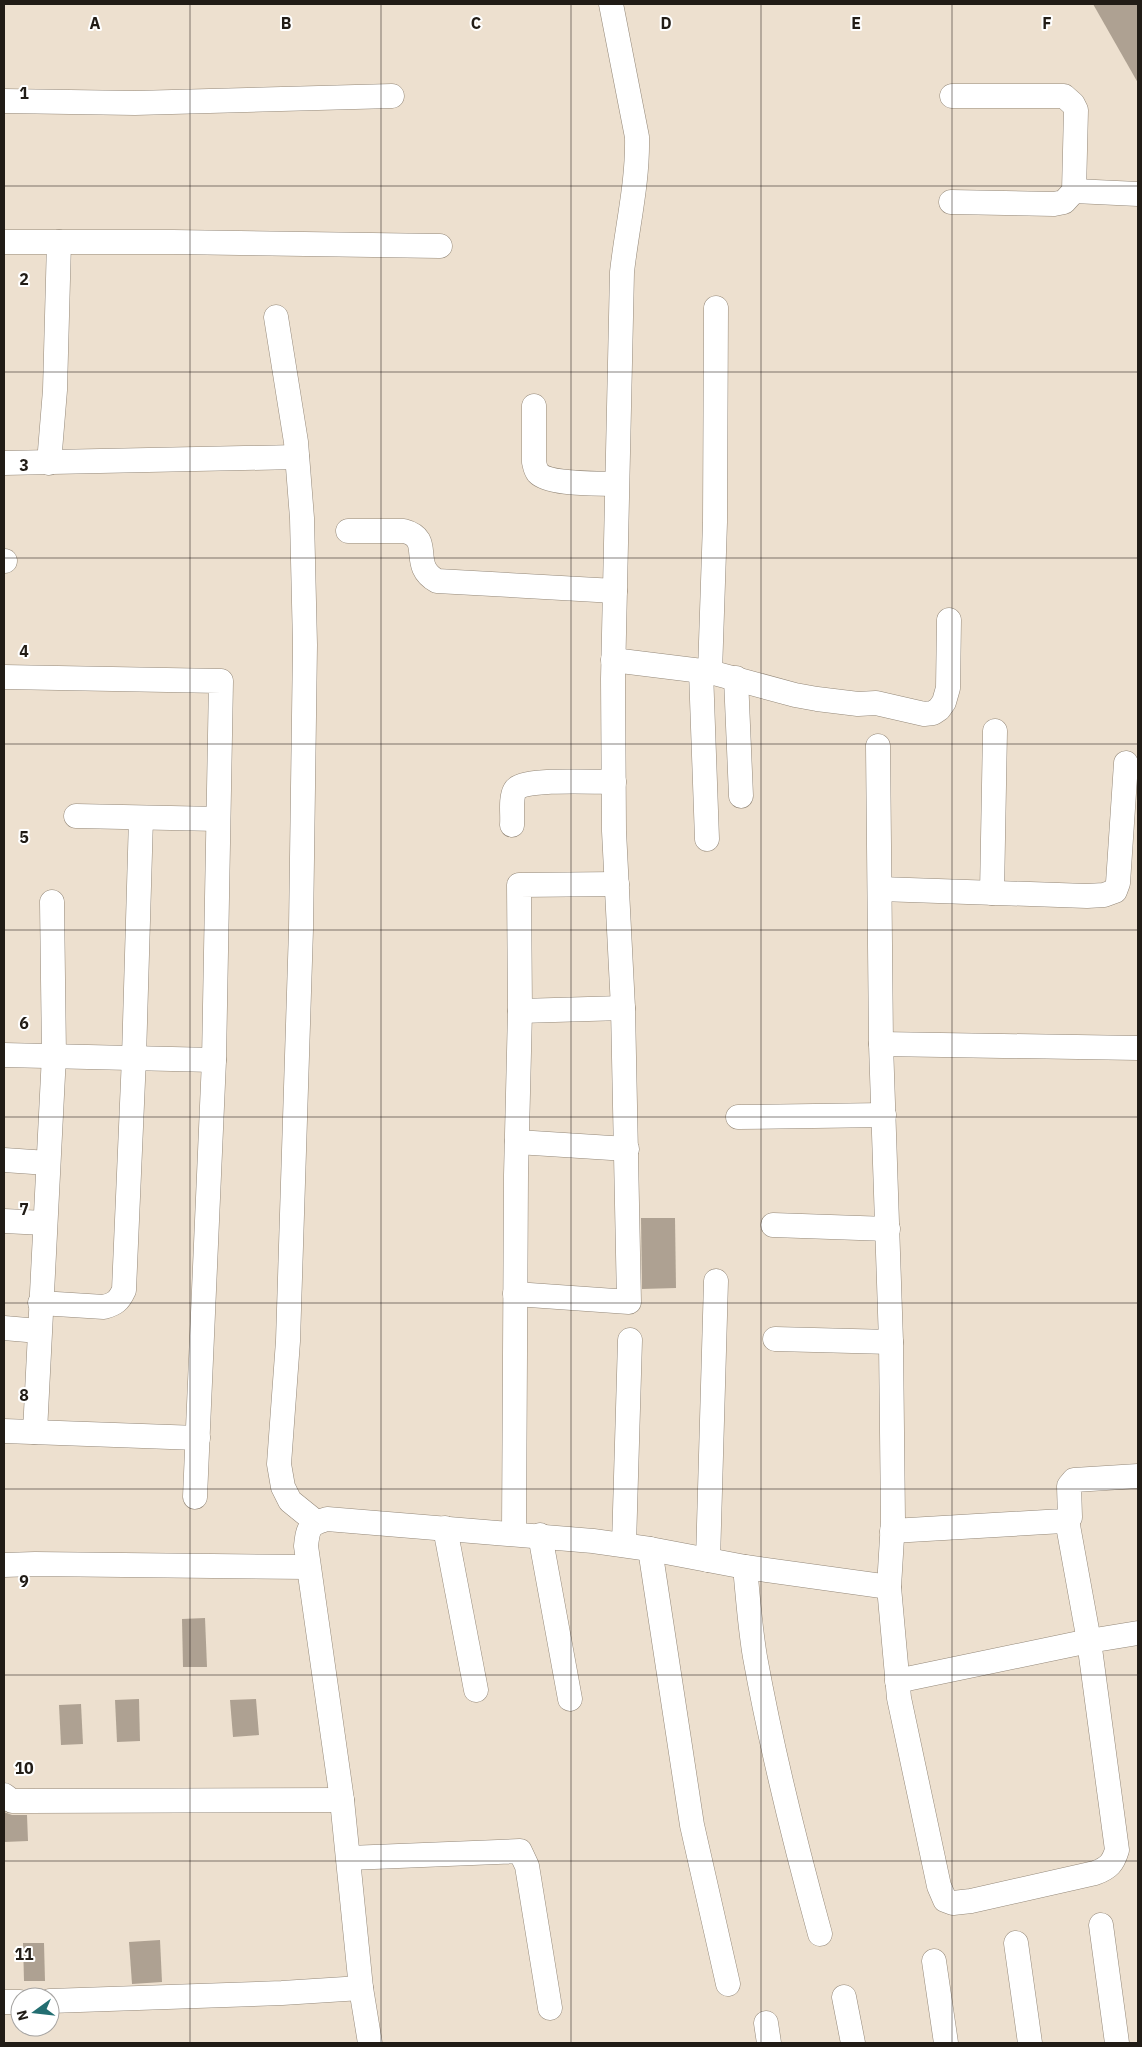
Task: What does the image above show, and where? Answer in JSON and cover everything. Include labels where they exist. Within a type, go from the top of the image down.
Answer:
[{"type":"street","points":[[515,1294],[629,1302],[623,1008],[614,782],[614,660],[616,484],[622,346],[622,272],[637,174],[637,156],[635,128],[610,4]]},
{"type":"street","points":[[4,101],[135,103],[392,96]]},
{"type":"street","points":[[951,202],[1054,204],[1068,199],[1074,191],[1076,110],[1069,99],[1064,96],[952,96]]},
{"type":"street","points":[[1074,191],[1138,194]]},
{"type":"street","points":[[4,242],[173,242],[440,246]]},
{"type":"street","points":[[49,463],[55,390],[59,242]]},
{"type":"street","points":[[708,839],[706,672],[714,562],[716,308]]},
{"type":"street","points":[[276,317],[297,457],[302,518],[305,602],[301,929],[288,1341],[279,1464],[283,1487],[290,1501],[316,1522]]},
{"type":"street","points":[[534,406],[534,462],[539,474],[556,480],[616,484]]},
{"type":"street","points":[[4,463],[297,457]]},
{"type":"street","points":[[348,531],[404,531],[413,533],[418,537],[420,543],[422,565],[427,576],[436,581],[615,591]]},
{"type":"street","points":[[614,660],[706,672],[810,698],[858,704],[883,704],[924,714],[933,713],[944,702],[948,688],[949,620]]},
{"type":"street","points":[[4,677],[221,681],[214,1060],[195,1497]]},
{"type":"street","points":[[736,678],[741,796]]},
{"type":"street","points":[[992,893],[994,731]]},
{"type":"street","points":[[878,746],[881,1044],[891,1342],[892,1531],[888,1587],[897,1681],[939,1886],[945,1900],[953,1903],[971,1901],[1095,1874],[1105,1870],[1113,1863],[1117,1850],[1089,1641],[1067,1520],[1070,1517],[1070,1486],[1074,1480],[1138,1476]]},
{"type":"street","points":[[880,889],[1086,896],[1104,895],[1115,891],[1118,883],[1126,763]]},
{"type":"street","points":[[512,825],[513,797],[515,789],[520,785],[540,782],[614,782]]},
{"type":"street","points":[[76,816],[218,818]]},
{"type":"street","points":[[40,1304],[104,1307],[120,1300],[124,1290],[134,1057],[141,818]]},
{"type":"street","points":[[514,1533],[515,1294],[520,1011],[519,885],[617,884]]},
{"type":"street","points":[[35,1432],[54,1055],[52,902]]},
{"type":"street","points":[[520,1011],[623,1008]]},
{"type":"street","points":[[881,1044],[1138,1048]]},
{"type":"street","points":[[4,1055],[214,1060]]},
{"type":"street","points":[[738,1116],[884,1116]]},
{"type":"street","points":[[517,1142],[627,1149]]},
{"type":"street","points":[[4,1160],[48,1163]]},
{"type":"street","points":[[4,1221],[45,1223]]},
{"type":"street","points":[[773,1224],[888,1228]]},
{"type":"street","points":[[708,1560],[716,1281]]},
{"type":"street","points":[[4,1328],[39,1330]]},
{"type":"street","points":[[775,1339],[891,1342]]},
{"type":"street","points":[[624,1545],[630,1340]]},
{"type":"street","points":[[4,1431],[198,1438]]},
{"type":"street","points":[[370,2043],[361,1988],[342,1800],[308,1566],[306,1546],[308,1531],[316,1522],[327,1519],[540,1535],[624,1545],[745,1567],[888,1587]]},
{"type":"street","points":[[892,1531],[1067,1520]]},
{"type":"street","points":[[445,1528],[476,1690]]},
{"type":"street","points":[[540,1535],[570,1699]]},
{"type":"street","points":[[650,1549],[692,1825],[728,1984]]},
{"type":"street","points":[[4,1566],[35,1564],[308,1566]]},
{"type":"street","points":[[745,1567],[755,1656],[764,1702],[803,1870],[820,1934]]},
{"type":"street","points":[[897,1681],[1089,1641],[1138,1634]]},
{"type":"street","points":[[4,1795],[12,1801],[342,1800]]},
{"type":"street","points":[[349,1858],[520,1851],[527,1866],[550,2008]]},
{"type":"street","points":[[1101,1925],[1117,2043]]},
{"type":"street","points":[[1016,1942],[1030,2043]]},
{"type":"street","points":[[934,1961],[946,2043]]},
{"type":"street","points":[[60,2001],[282,1993],[361,1988]]},
{"type":"street","points":[[844,1997],[852,2043]]},
{"type":"building","points":[[1093,4],[1138,4],[1138,83]]},
{"type":"building","points":[[641,1218],[675,1218],[676,1288],[642,1289]]},
{"type":"building","points":[[205,1618],[207,1667],[183,1667],[182,1619]]},
{"type":"building","points":[[139,1699],[140,1741],[117,1742],[115,1700]]},
{"type":"building","points":[[256,1699],[259,1735],[233,1737],[230,1700]]},
{"type":"building","points":[[81,1704],[83,1744],[61,1745],[59,1705]]},
{"type":"building","points":[[4,1812],[12,1815],[27,1815],[28,1841],[4,1842]]},
{"type":"building","points":[[160,1940],[162,1982],[132,1984],[129,1942]]},
{"type":"building","points":[[23,1943],[44,1943],[45,1981],[24,1981]]}]
